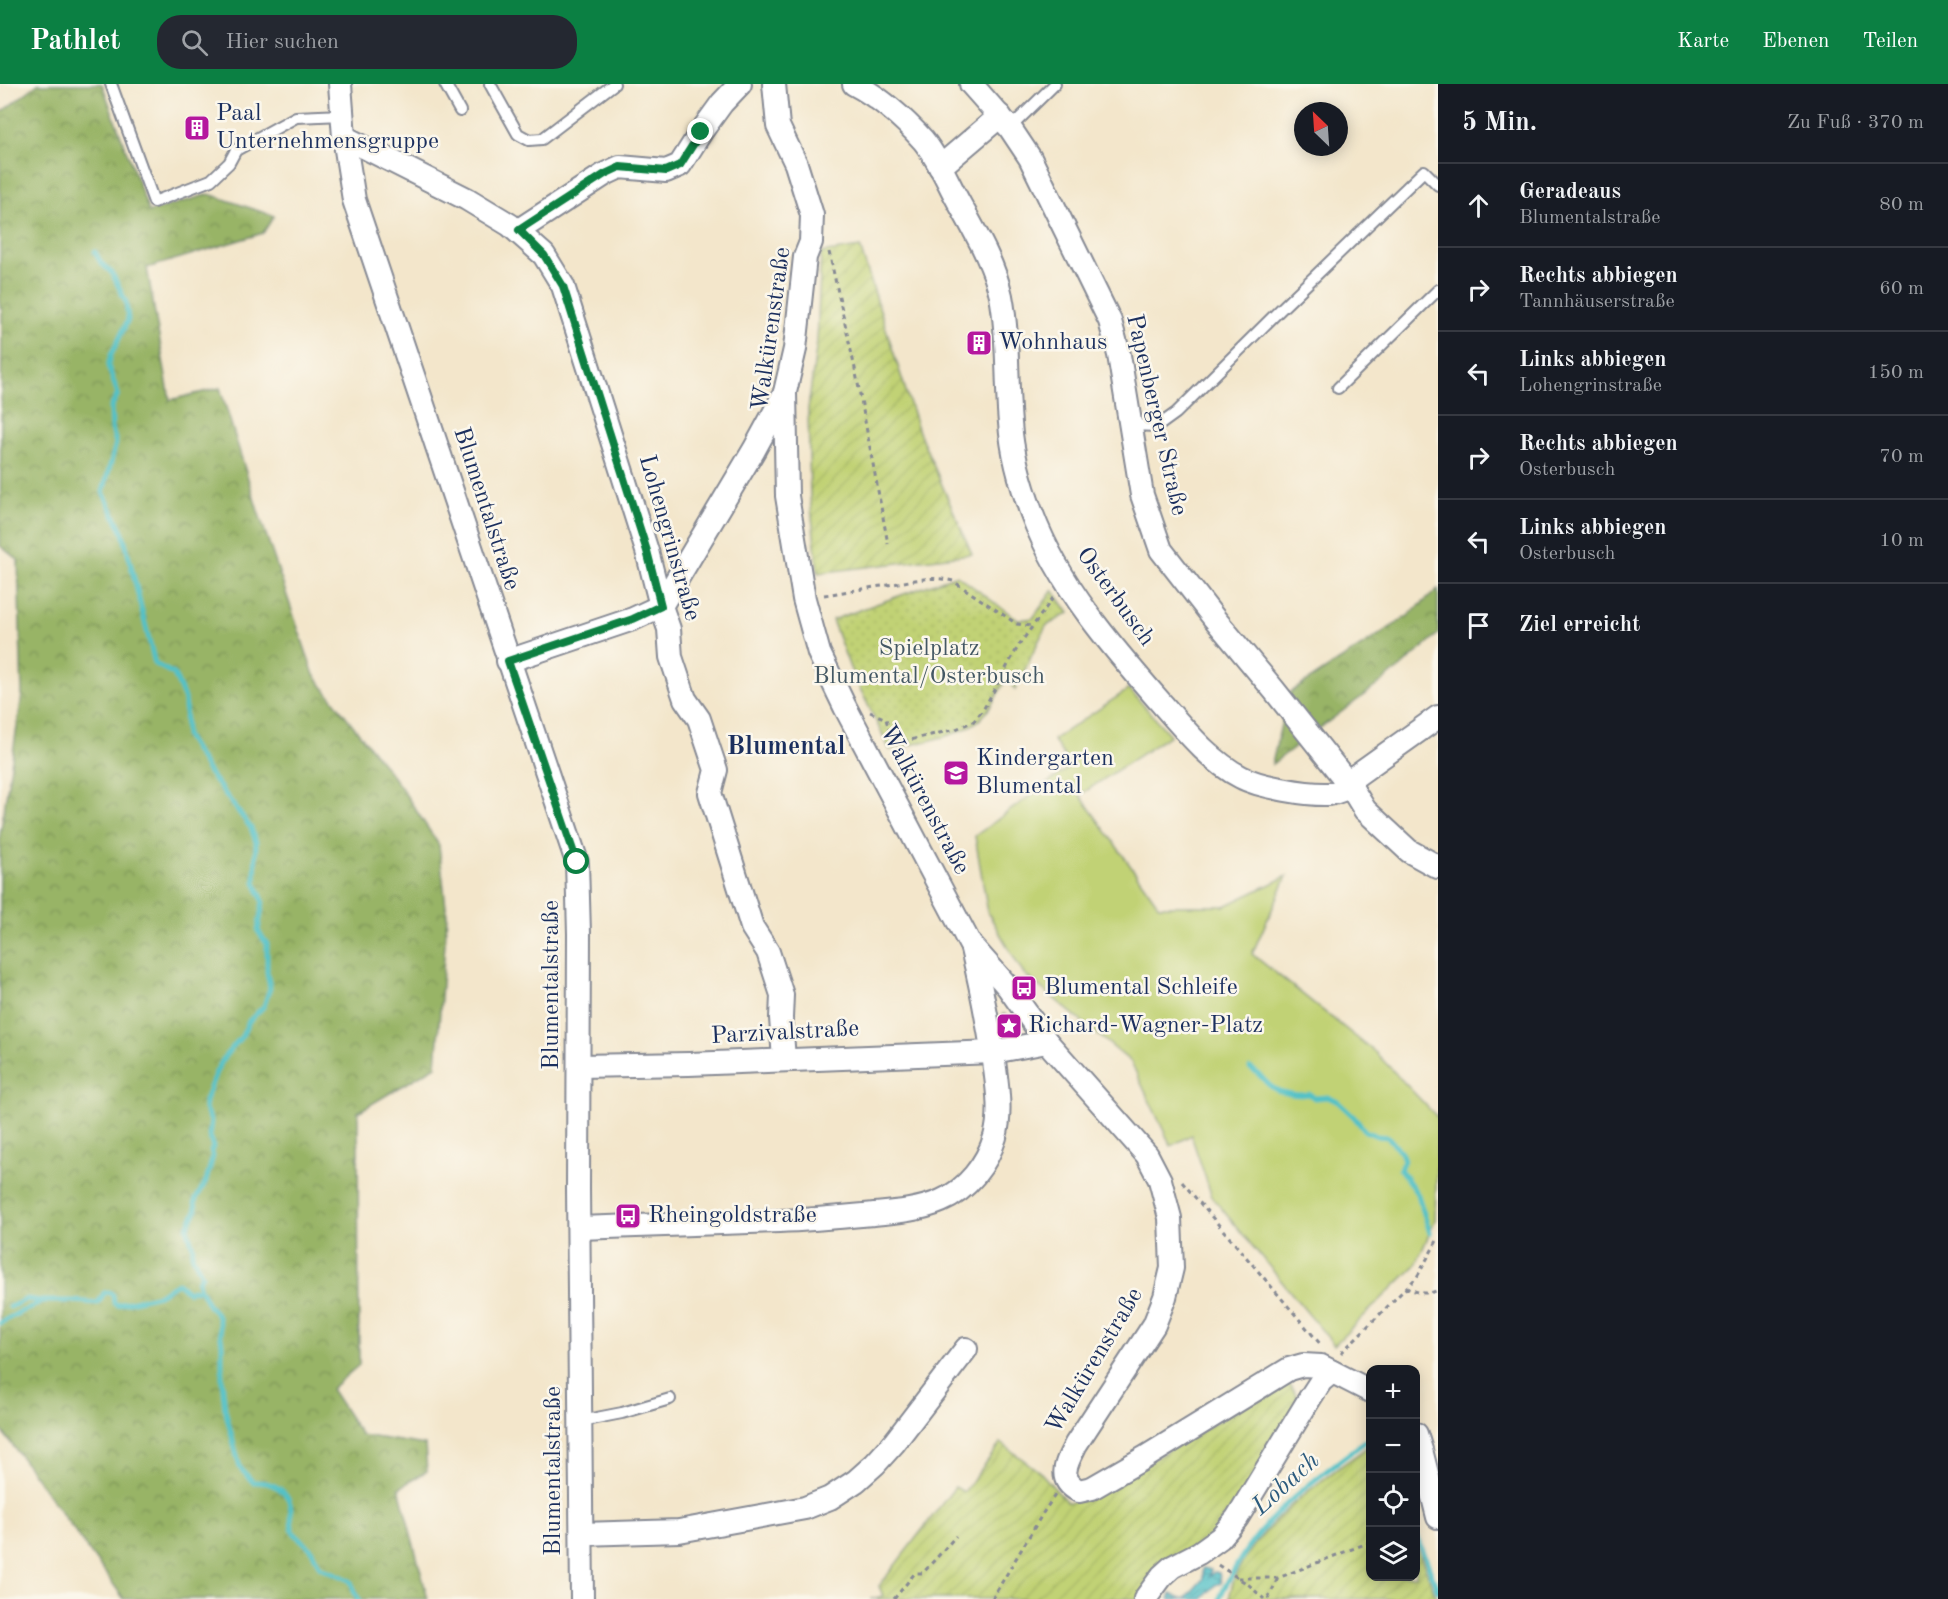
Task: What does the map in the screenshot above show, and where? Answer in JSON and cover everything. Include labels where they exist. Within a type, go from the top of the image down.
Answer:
[{"type":"street","name":"Blumentalstraße","points":[[340,84],[354,200],[577,862],[582,1599]]},
{"type":"street","points":[[519,230],[597,179],[620,167],[666,171],[680,165],[722,103],[740,84]]},
{"type":"street","name":"Walkürenstraße","points":[[774,84],[778,126],[796,164],[812,215],[811,242],[806,257],[795,349],[785,392],[787,496],[804,599],[819,653],[844,707],[970,944],[985,1000],[993,1052]]},
{"type":"street","name":"Osterbusch","points":[[854,84],[881,102],[924,141],[990,261],[1001,296],[1010,424],[1016,457],[1033,516],[1066,580],[1094,621],[1186,730],[1224,766],[1242,778],[1286,790],[1330,794],[1349,785]]},
{"type":"street","name":"Papenberger Straße","points":[[971,84],[1005,122],[1030,158],[1110,321],[1119,355],[1142,495],[1161,550],[1349,785],[1365,810],[1409,851],[1438,867]]},
{"type":"street","points":[[940,167],[1005,122]]},
{"type":"street","name":"Lohengrinstraße","points":[[344,126],[494,213],[519,230],[544,255],[563,286],[647,551],[669,628],[671,657],[685,699],[699,719],[716,770],[710,793],[752,927],[768,952],[782,996],[784,1060]]},
{"type":"street","points":[[508,661],[633,619],[661,606],[754,450],[785,392]]},
{"type":"street","points":[[1349,785],[1438,717]]},
{"type":"street","name":"Walkürenstraße","points":[[970,944],[1008,987],[1047,1042],[1151,1162],[1165,1195],[1170,1218],[1172,1268],[1166,1297],[1154,1325],[1076,1444],[1066,1463],[1066,1479]]},
{"type":"street","points":[[579,1228],[826,1219],[907,1210],[940,1202],[969,1182],[978,1170],[995,1136],[999,1112],[993,1052],[1047,1042]]},
{"type":"street","name":"Parzivalstraße","points":[[579,1066],[993,1052]]},
{"type":"street","points":[[582,1534],[680,1532],[805,1508],[831,1498],[856,1481],[888,1450],[966,1349]]},
{"type":"street","points":[[1066,1479],[1070,1486],[1079,1491],[1092,1488],[1289,1370],[1303,1365],[1321,1366],[1366,1388]]},
{"type":"street","points":[[1145,1599],[1162,1576],[1172,1567],[1220,1538],[1237,1518],[1310,1398],[1321,1381],[1332,1371]]},
{"type":"street","points":[[1420,1447],[1438,1517]]},
{"type":"lane","points":[[111,84],[154,202],[211,180],[229,163],[236,150],[296,117],[344,126]]},
{"type":"lane","points":[[446,84],[460,111]]},
{"type":"lane","points":[[490,84],[518,134],[529,140],[542,139],[614,84]]},
{"type":"lane","points":[[1005,122],[1055,84]]},
{"type":"lane","points":[[1131,425],[1158,426],[1176,413],[1424,171],[1438,185]]},
{"type":"lane","points":[[1338,388],[1438,290]]},
{"type":"lane","points":[[985,1000],[986,992],[992,986],[1000,984],[1008,987]]},
{"type":"lane","points":[[581,1421],[622,1413],[670,1399]]},
{"type":"path","points":[[811,242],[829,252],[856,373],[888,544]]},
{"type":"path","points":[[804,599],[910,581],[945,579],[953,581],[1017,624],[1031,626]]},
{"type":"path","points":[[844,707],[886,719],[893,744],[956,729],[974,721],[983,711],[1031,626],[1066,580]]},
{"type":"path","points":[[1180,1180],[1330,1356],[1332,1371]]},
{"type":"path","points":[[1332,1371],[1337,1358],[1417,1277],[1434,1250],[1438,1239]]},
{"type":"path","points":[[1405,1288],[1422,1294],[1430,1294],[1438,1290]]},
{"type":"path","points":[[992,1599],[1066,1479]]},
{"type":"path","points":[[894,1599],[915,1573],[923,1573],[956,1536]]},
{"type":"path","points":[[1238,1578],[1278,1578],[1366,1544]]},
{"type":"path","points":[[1224,1569],[1266,1599],[1278,1578]]},
{"type":"green space","points":[[38,84],[102,84],[149,212],[209,194],[274,216],[263,233],[147,268],[170,400],[220,388],[258,511],[314,675],[400,786],[439,845],[447,915],[436,1066],[358,1112],[359,1365],[331,1389],[361,1435],[425,1445],[427,1471],[399,1488],[428,1599],[124,1599],[0,1428],[0,835],[22,695],[18,560],[0,546],[2,310],[0,307],[0,113]]},
{"type":"green space","points":[[860,247],[919,432],[972,554],[818,573],[810,498],[808,409],[817,341],[821,253]]},
{"type":"green space","name":"Spielplatz Blumental/Osterbusch","points":[[957,575],[1018,620],[1033,618],[1053,590],[1069,613],[1046,626],[1015,690],[1007,678],[988,710],[977,722],[954,733],[890,750],[850,668],[832,620]]},
{"type":"green space","points":[[1438,589],[1438,634],[1400,668],[1272,764],[1288,694],[1408,616]]},
{"type":"green space","points":[[1129,689],[1170,735],[1080,795],[1159,906],[1225,906],[1287,876],[1252,954],[1376,1053],[1438,1118],[1435,1220],[1416,1265],[1334,1345],[1212,1197],[1191,1135],[1171,1146],[1131,1062],[1023,973],[988,913],[975,836],[1071,766],[1053,740]]},
{"type":"green space","name":"Richard-Wagner-Platz","points":[[1003,1014],[1005,1014],[1024,1035],[1005,1039]]},
{"type":"green space","points":[[1287,1380],[1300,1401],[1228,1520],[1138,1599],[871,1599],[883,1596],[879,1586],[955,1487],[964,1492],[1001,1443],[1041,1473],[1067,1502],[1082,1501]]},
{"type":"green space","points":[[1366,1448],[1366,1581],[1420,1581],[1420,1554],[1437,1599],[1229,1599],[1237,1572],[1249,1552],[1279,1517]]},
{"type":"water","points":[[1203,1568],[1211,1570],[1209,1577],[1214,1572],[1219,1573],[1221,1583],[1215,1585],[1202,1599],[1184,1599],[1203,1579]]},
{"type":"water","points":[[1171,1594],[1184,1599],[1169,1599]]},
{"type":"waterway","points":[[95,252],[101,263],[112,273],[126,302],[128,320],[108,366],[118,394],[111,407],[112,429],[116,443],[103,492],[123,533],[155,664],[174,674],[185,700],[186,736],[209,773],[251,828],[256,842],[255,882],[263,901],[258,931],[267,944],[267,972],[270,988],[264,1006],[249,1021],[242,1036],[225,1056],[205,1101],[205,1109],[211,1121],[209,1136],[213,1156],[206,1181],[195,1201],[196,1211],[187,1228],[193,1247],[192,1255],[202,1275],[198,1281],[200,1289],[209,1306],[218,1316],[222,1344],[225,1409],[240,1468],[253,1482],[273,1485],[284,1493],[290,1504],[293,1532],[311,1549],[320,1567],[351,1582],[359,1599]]},
{"type":"waterway","points":[[1250,1068],[1268,1084],[1282,1092],[1310,1094],[1314,1098],[1328,1097],[1338,1102],[1365,1131],[1377,1136],[1388,1137],[1401,1152],[1404,1160],[1400,1169],[1418,1195],[1430,1233]]},
{"type":"waterway","points":[[0,1323],[41,1301],[98,1303],[104,1293],[109,1292],[113,1295],[114,1303],[117,1305],[159,1295],[178,1283],[188,1292],[200,1289]]},
{"type":"waterway","points":[[10,1307],[27,1299],[41,1301]]},
{"type":"waterway","name":"Lobach","points":[[1220,1599],[1225,1586],[1259,1533],[1293,1498],[1366,1441]]},
{"type":"waterway","points":[[1420,1544],[1438,1591]]},
{"type":"place","name":"Paal Unternehmensgruppe","points":[[197,128]]},
{"type":"place","name":"Wohnhaus","points":[[979,343]]},
{"type":"place","name":"Kindergarten Blumental","points":[[956,773]]},
{"type":"place","name":"Blumental Schleife","points":[[1024,988]]},
{"type":"place","name":"Richard-Wagner-Platz","points":[[1009,1026]]},
{"type":"place","name":"Rheingoldstraße","points":[[628,1216]]},
{"type":"district","name":"Blumental","points":[[786,747]]},
{"type":"route","points":[[577,862],[508,661],[633,619],[661,606],[647,551],[570,304],[563,286],[544,255],[519,230],[605,174],[620,167],[666,171],[680,165],[701,132]]}]
